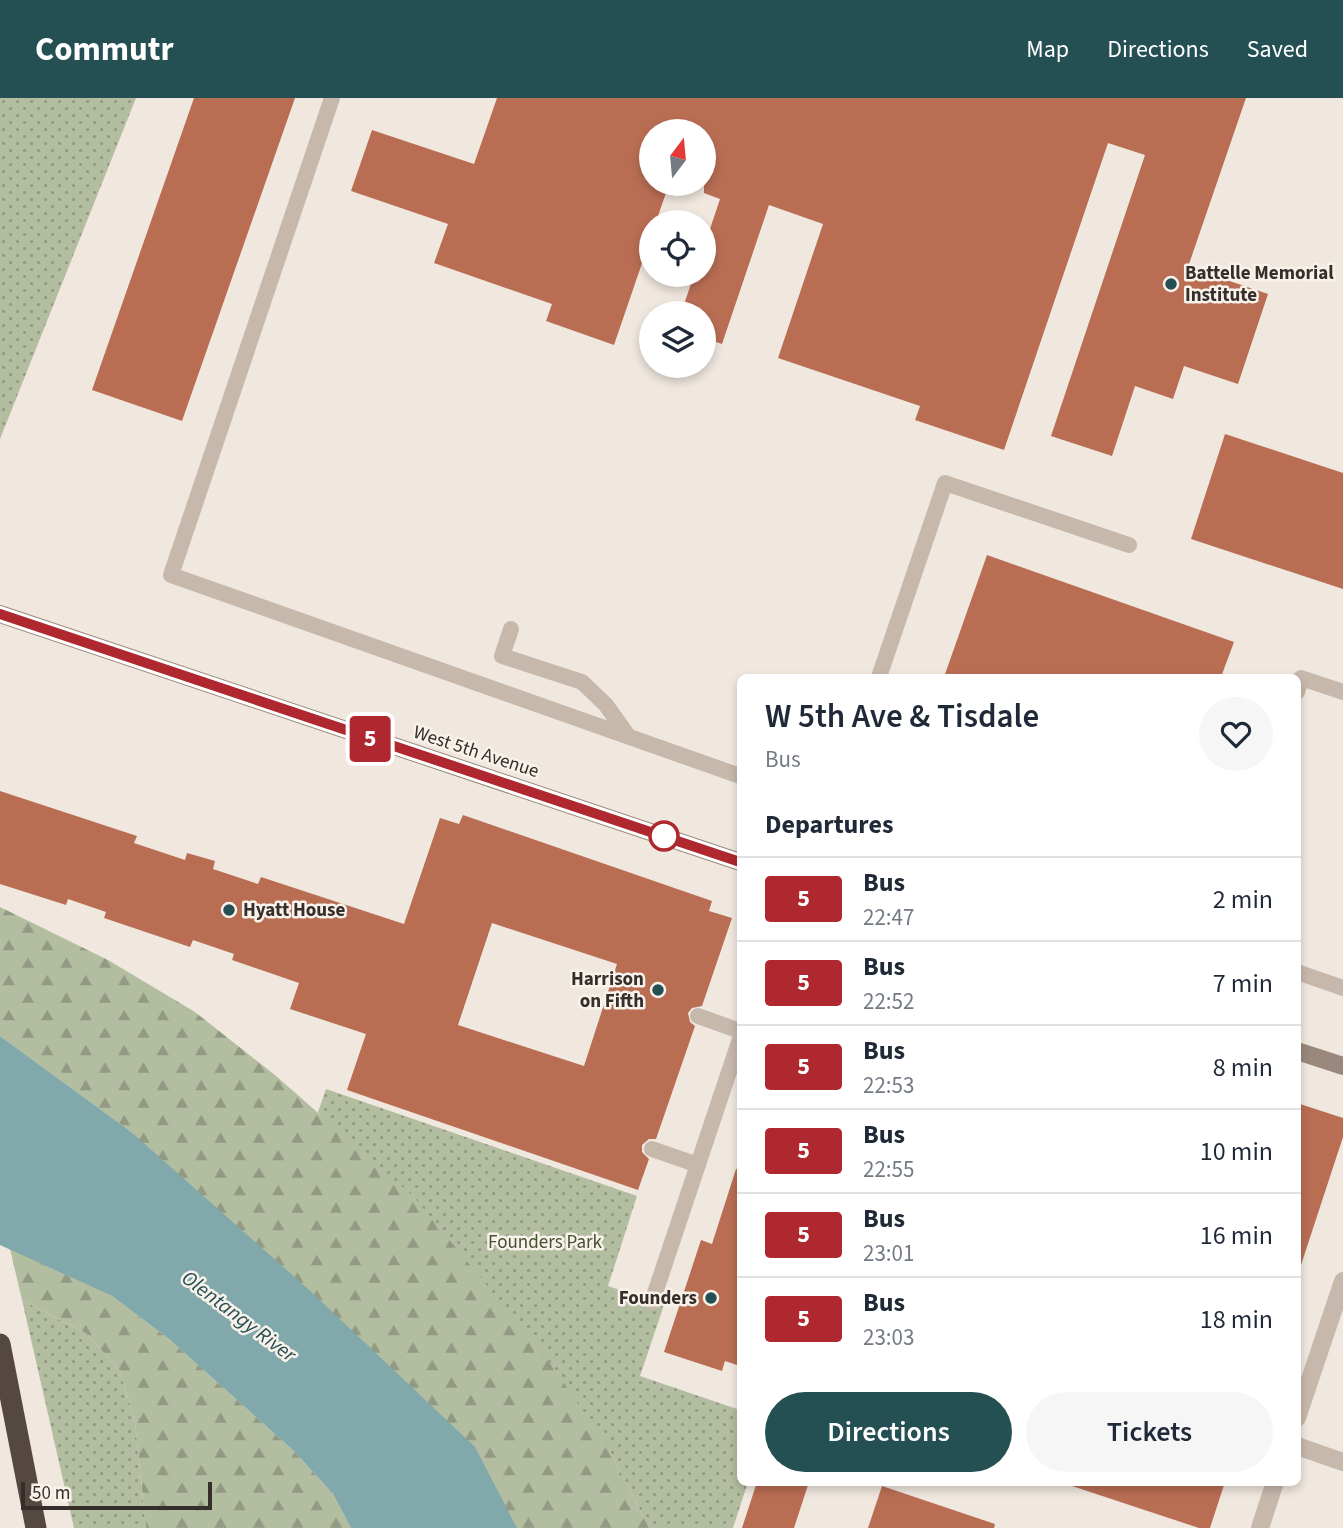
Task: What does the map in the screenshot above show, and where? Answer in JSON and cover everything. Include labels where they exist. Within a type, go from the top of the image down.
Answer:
[{"type":"highway","points":[[0,1344],[36,1528]]},
{"type":"main road","name":"West 5th Avenue","points":[[0,614],[737,861]]},
{"type":"main road","points":[[1301,1052],[1343,1066]]},
{"type":"street","points":[[1301,1406],[1343,1281]]},
{"type":"street","points":[[1301,1447],[1343,1462]]},
{"type":"street","points":[[1260,1528],[1274,1486]]},
{"type":"lane","points":[[332,98],[172,575],[737,775]]},
{"type":"lane","points":[[881,674],[945,483],[1129,545]]},
{"type":"lane","points":[[511,629],[502,656],[582,682],[606,705],[628,736]]},
{"type":"lane","points":[[1301,678],[1343,692]]},
{"type":"lane","points":[[1301,973],[1343,988]]},
{"type":"lane","points":[[698,1016],[737,1030]]},
{"type":"lane","points":[[652,1302],[737,1048]]},
{"type":"lane","points":[[652,1149],[698,1165]]},
{"type":"green space","points":[[0,98],[136,98],[0,439]]},
{"type":"green space","points":[[0,907],[108,960],[195,1012],[276,1076],[414,1197],[546,1357],[609,1449],[649,1528],[517,1528],[130,1131],[0,1036]]},
{"type":"green space","name":"Founders Park","points":[[326,1089],[637,1196],[608,1286],[664,1305],[640,1376],[737,1409],[737,1486],[747,1486],[733,1528],[649,1528],[609,1449],[318,1112]]},
{"type":"green space","points":[[10,1249],[112,1296],[169,1339],[294,1451],[333,1494],[351,1528],[146,1528],[135,1422],[120,1371],[87,1334],[22,1300]]},
{"type":"green space","points":[[22,1300],[87,1334],[120,1371],[135,1422],[146,1528],[74,1528]]},
{"type":"water","name":"Olentangy River","points":[[0,1036],[130,1131],[307,1288],[475,1447],[517,1528],[351,1528],[333,1494],[294,1451],[169,1339],[112,1296],[0,1245]]},
{"type":"building","points":[[194,98],[295,98],[182,421],[92,390]]},
{"type":"building","name":"Battelle Memorial Institute","points":[[497,98],[1246,98],[1188,267],[1268,294],[1238,384],[1184,366],[1173,399],[1135,386],[1112,456],[1051,436],[1145,155],[1108,143],[1004,450],[915,420],[920,406],[778,358],[823,224],[769,205],[722,344],[716,342],[716,301],[685,301],[690,287],[716,287],[716,211],[720,199],[712,196],[716,196],[716,119],[639,119],[639,196],[665,196],[660,210],[639,210],[639,272],[614,345],[546,321],[552,304],[434,263],[448,224],[351,191],[372,130],[474,164]]},
{"type":"building","points":[[1225,434],[1343,473],[1343,589],[1191,539]]},
{"type":"building","points":[[987,555],[1234,642],[1222,674],[945,674]]},
{"type":"building","name":"Harrison on Fifth","points":[[0,791],[137,836],[134,843],[185,860],[187,853],[215,861],[213,869],[258,884],[261,877],[404,924],[440,818],[459,824],[463,815],[712,901],[709,911],[732,918],[702,1006],[692,1008],[688,1013],[690,1022],[695,1026],[656,1139],[649,1139],[642,1145],[642,1152],[649,1159],[638,1190],[347,1090],[366,1034],[290,1009],[299,983],[232,960],[234,954],[193,940],[190,947],[104,918],[106,912],[68,899],[66,905],[0,884]],"holes":[[[492,923],[617,964],[584,1066],[458,1025]]]},
{"type":"building","points":[[1301,1104],[1343,1118],[1343,1137],[1301,1265]]},
{"type":"building","name":"Founders","points":[[737,1169],[737,1365],[725,1361],[722,1371],[664,1352],[701,1240],[712,1244]]},
{"type":"building","points":[[756,1486],[808,1486],[794,1528],[742,1528]]},
{"type":"building","points":[[882,1486],[995,1524],[994,1528],[868,1528]]},
{"type":"building","points":[[1072,1486],[1224,1486],[1210,1528],[1199,1528]]},
{"type":"bus line","name":"5","points":[[0,614],[737,861]]},
{"type":"place","name":"Battelle Memorial Institute","points":[[1171,284]]},
{"type":"place","name":"Hyatt House","points":[[229,910]]},
{"type":"place","name":"Harrison on Fifth","points":[[658,990]]},
{"type":"place","name":"Founders","points":[[711,1298]]}]
